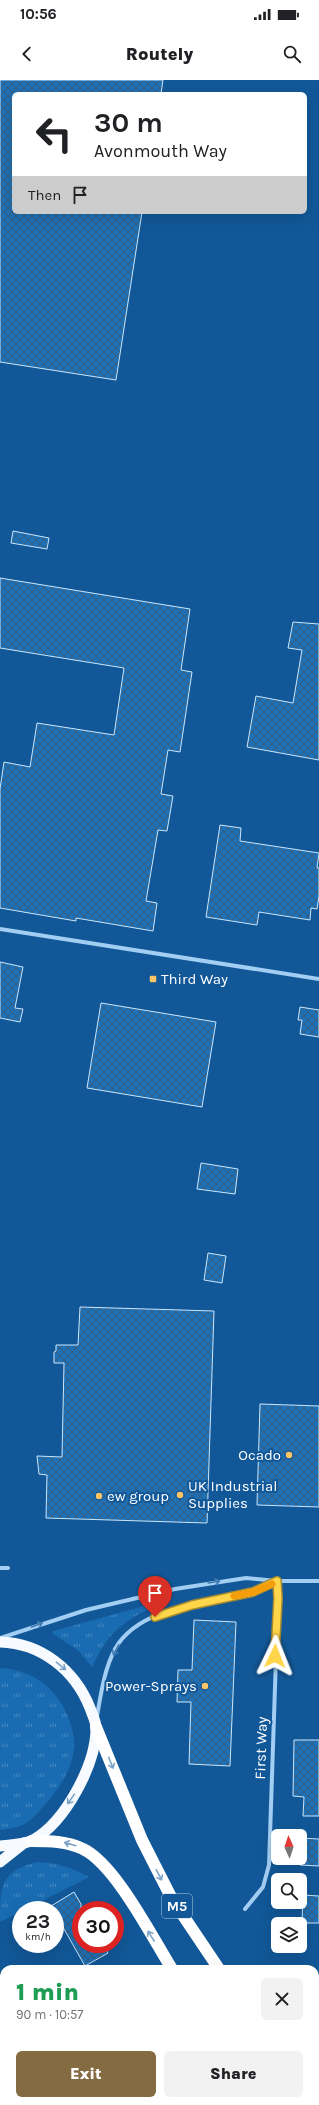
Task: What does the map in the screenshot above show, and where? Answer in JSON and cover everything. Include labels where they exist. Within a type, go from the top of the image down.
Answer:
[{"type":"highway","points":[[0,1642],[22,1644],[34,1648],[64,1668],[78,1684],[96,1725],[88,1766],[76,1792],[53,1824],[0,1862]]},
{"type":"highway","name":"M5","points":[[96,1725],[142,1840],[172,1899],[215,1965]]},
{"type":"highway","points":[[0,1846],[28,1842]]},
{"type":"highway","name":"M5","points":[[28,1842],[65,1842],[84,1849],[98,1858],[118,1882],[170,1965]]},
{"type":"street","points":[[0,929],[319,979]]},
{"type":"street","points":[[0,1568],[8,1568]]},
{"type":"street","points":[[0,1638],[86,1610],[169,1590],[246,1578],[277,1581],[319,1581]]},
{"type":"street","points":[[96,1725],[110,1663],[122,1640],[133,1629],[142,1622],[168,1612],[253,1592],[277,1581]]},
{"type":"street","name":"First Way","points":[[245,1909],[263,1887],[269,1865],[278,1598],[277,1581]]},
{"type":"green space","points":[[152,1604],[153,1607],[132,1618],[116,1630],[98,1655],[92,1667],[79,1651],[53,1634],[53,1631]]},
{"type":"green space","points":[[0,1668],[23,1672],[33,1677],[51,1690],[58,1698],[69,1719],[74,1744],[73,1756],[65,1777],[41,1809],[32,1819],[22,1825],[0,1830]]},
{"type":"green space","points":[[37,1862],[51,1863],[64,1866],[89,1877],[42,1901],[12,1901],[12,1916],[0,1922],[2,1890],[5,1882],[16,1870]]},
{"type":"building","points":[[0,80],[163,80],[161,92],[12,92],[12,214],[142,214],[116,380],[0,362]]},
{"type":"building","points":[[13,531],[49,538],[47,549],[11,543]]},
{"type":"building","points":[[0,578],[190,609],[181,670],[192,672],[180,752],[168,750],[161,794],[173,796],[167,831],[158,830],[146,901],[157,903],[153,931],[76,918],[76,921],[0,908],[0,789],[4,762],[30,767],[37,723],[114,735],[124,668],[0,648]]},
{"type":"building","points":[[293,622],[319,624],[319,760],[247,747],[256,696],[293,703],[302,650],[288,648]]},
{"type":"building","points":[[220,825],[241,828],[240,841],[319,853],[317,868],[319,868],[319,896],[317,909],[311,908],[310,920],[259,912],[257,925],[206,917]]},
{"type":"building","points":[[0,962],[23,967],[15,1008],[23,1009],[20,1022],[0,1018]]},
{"type":"building","points":[[101,1003],[216,1022],[202,1107],[87,1088]]},
{"type":"building","points":[[300,1007],[319,1010],[319,1037],[300,1034],[302,1020],[298,1020]]},
{"type":"building","points":[[201,1163],[238,1169],[235,1194],[197,1189]]},
{"type":"building","points":[[208,1253],[226,1256],[222,1283],[204,1280]]},
{"type":"building","points":[[80,1307],[214,1311],[207,1523],[46,1518],[47,1475],[39,1474],[37,1456],[62,1457],[64,1363],[54,1363],[54,1352],[56,1351],[56,1345],[78,1345]]},
{"type":"building","name":"Ocado","points":[[260,1404],[319,1406],[319,1507],[257,1505]]},
{"type":"building","name":"Power-Sprays","points":[[194,1620],[236,1622],[230,1766],[189,1764],[191,1702],[177,1702],[178,1670],[192,1670]]},
{"type":"building","points":[[294,1740],[319,1740],[319,1816],[303,1816],[304,1797],[293,1796]]},
{"type":"building","points":[[307,1838],[319,1839],[319,1866],[300,1865],[307,1865]]},
{"type":"building","points":[[74,1892],[79,1901],[72,1901],[72,1943],[64,1929],[64,1901],[59,1901]]},
{"type":"building","points":[[307,1895],[319,1896],[319,1923],[307,1923],[307,1917],[302,1917],[302,1909],[307,1909]]},
{"type":"building","points":[[78,1953],[108,1953],[87,1965],[84,1965]]},
{"type":"slow traffic","points":[[234,1596],[253,1592],[272,1584]]},
{"type":"place","name":"Third Way","points":[[153,979]]},
{"type":"place","name":"Ocado","points":[[289,1455]]},
{"type":"place","name":"UK Industrial Supplies","points":[[180,1495]]},
{"type":"place","name":"ew group","points":[[99,1496]]},
{"type":"place","name":"Power-Sprays","points":[[205,1686]]},
{"type":"route","points":[[155,1617],[192,1605],[253,1592],[277,1581],[278,1598],[275,1656]]}]
